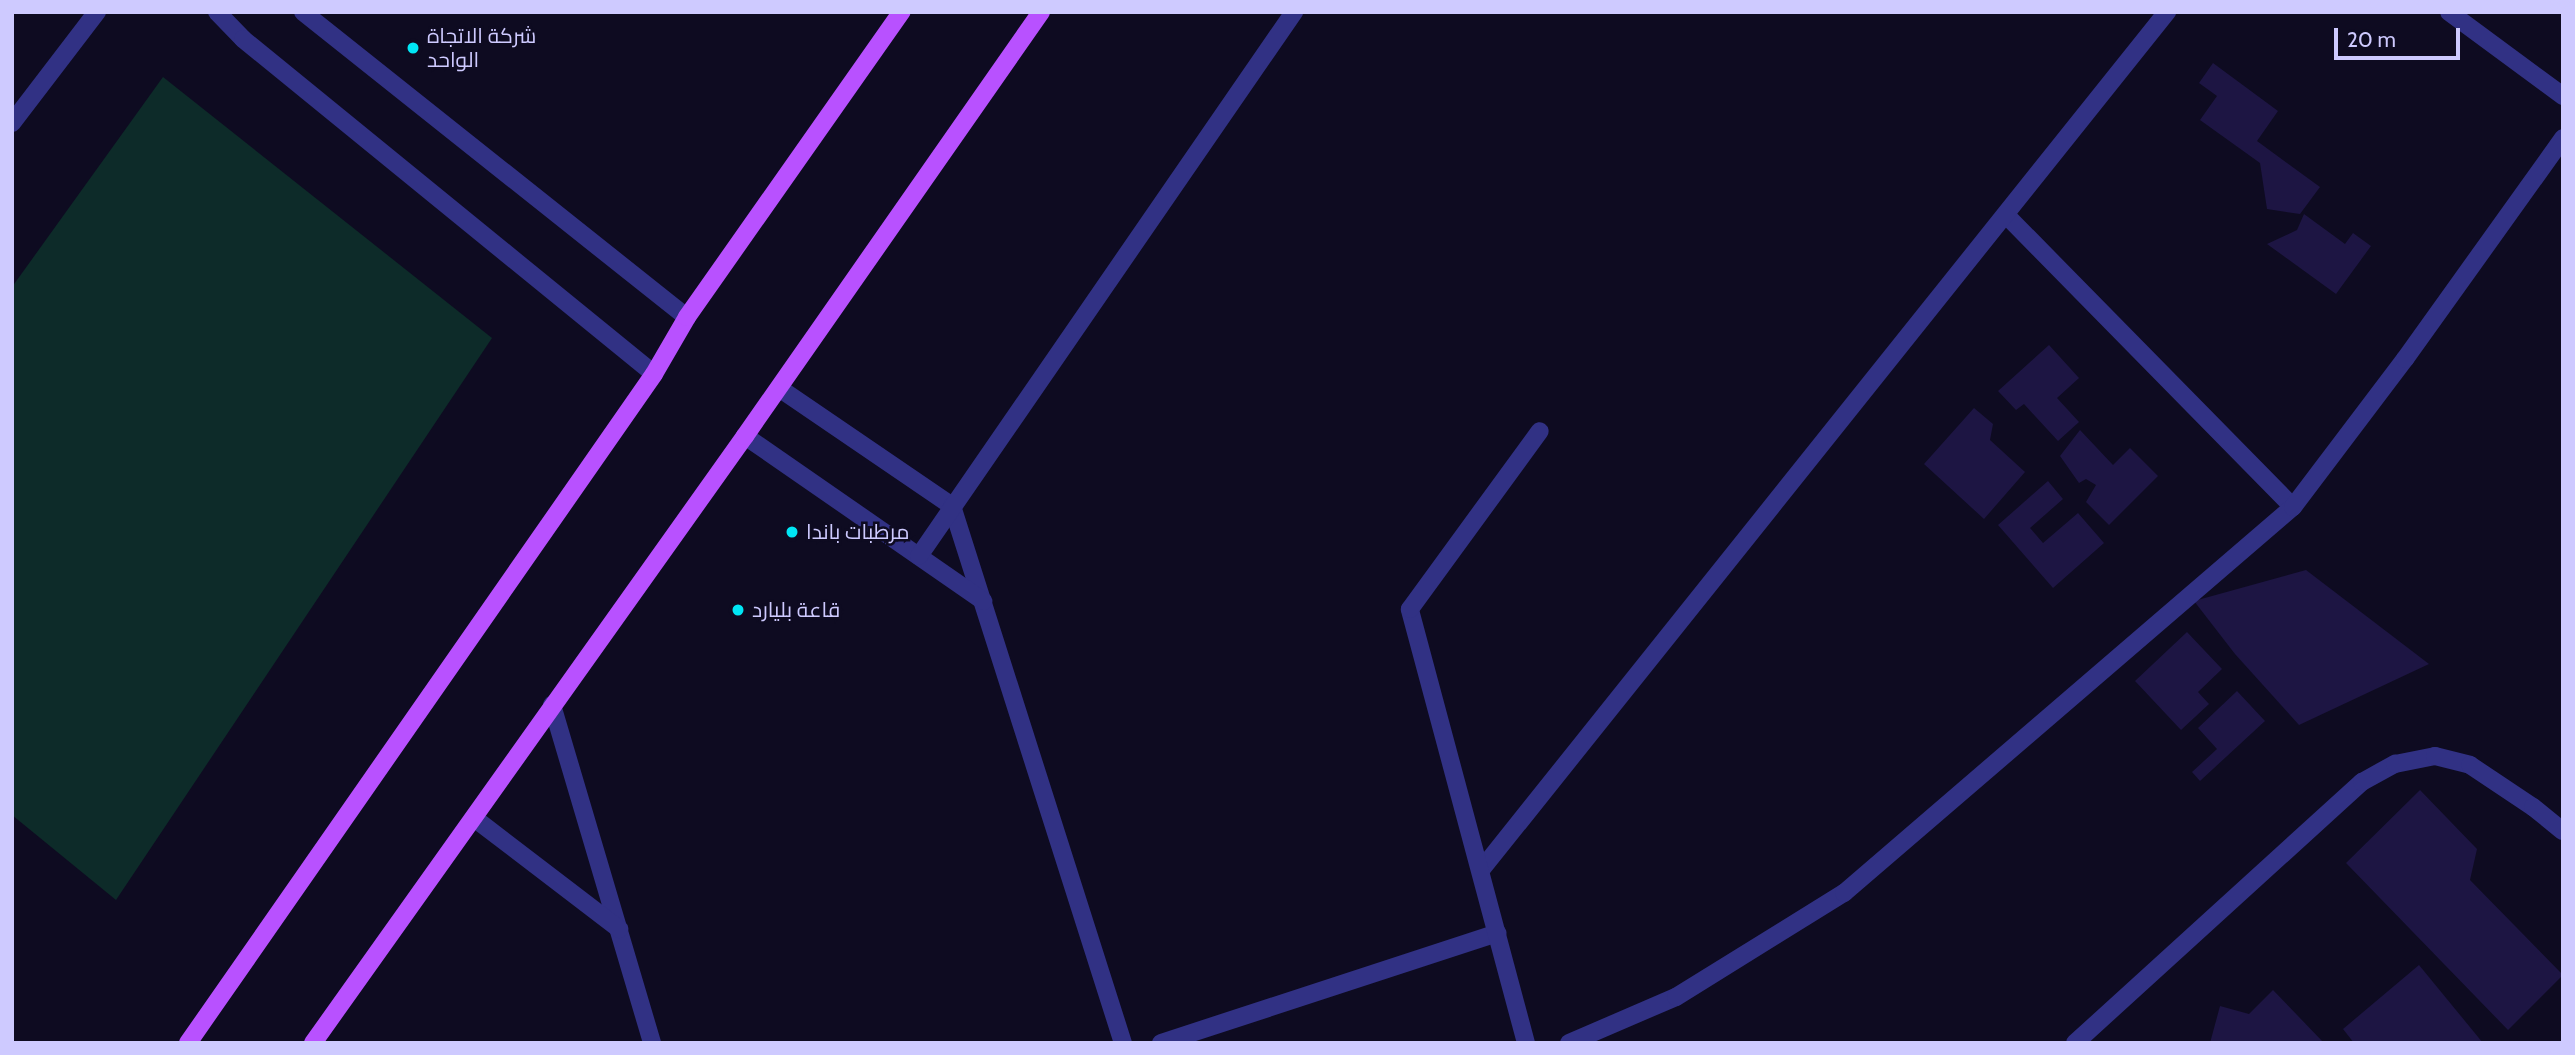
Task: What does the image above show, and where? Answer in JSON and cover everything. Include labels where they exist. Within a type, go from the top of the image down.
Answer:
[{"type":"main road","points":[[188,1043],[654,374],[687,317],[901,12]]},
{"type":"main road","points":[[313,1043],[746,436],[1041,12]]},
{"type":"street","points":[[12,123],[97,12]]},
{"type":"street","points":[[217,12],[243,40],[654,374]]},
{"type":"street","points":[[303,12],[687,317]]},
{"type":"street","points":[[919,556],[1294,12]]},
{"type":"street","points":[[1481,870],[2167,12]]},
{"type":"street","points":[[2449,12],[2563,96]]},
{"type":"street","points":[[1569,1043],[1676,997],[1844,893],[2293,508],[2405,359],[2563,138]]},
{"type":"street","points":[[2006,215],[2293,508]]},
{"type":"street","points":[[779,388],[952,506],[1123,1043]]},
{"type":"street","points":[[1526,1043],[1410,609],[1540,431]]},
{"type":"street","points":[[746,436],[983,601]]},
{"type":"street","points":[[552,705],[652,1043]]},
{"type":"street","points":[[2076,1043],[2362,782],[2395,764],[2435,756],[2470,765],[2533,807],[2563,831]]},
{"type":"street","points":[[474,818],[620,929]]},
{"type":"street","points":[[1161,1043],[1498,933]]},
{"type":"green space","points":[[163,77],[492,338],[116,900],[12,815],[12,287]]},
{"type":"building","points":[[2213,63],[2278,111],[2257,141],[2320,187],[2300,214],[2267,209],[2260,163],[2200,120],[2217,96],[2199,83]]},
{"type":"building","points":[[2304,214],[2345,244],[2353,233],[2371,246],[2336,294],[2267,244],[2297,230]]},
{"type":"building","points":[[2049,345],[2079,378],[2057,398],[2079,422],[2058,441],[2024,404],[2016,410],[1998,391]]},
{"type":"building","points":[[1974,408],[1993,424],[1990,440],[2025,472],[1984,519],[1924,464]]},
{"type":"building","points":[[2080,430],[2113,465],[2130,448],[2158,476],[2109,525],[2086,502],[2096,485],[2086,479],[2079,483],[2060,456]]},
{"type":"building","points":[[2048,481],[2063,499],[2030,528],[2043,543],[2078,513],[2104,543],[2053,588],[1998,525]]},
{"type":"building","points":[[2306,570],[2429,664],[2299,725],[2235,654],[2194,601]]},
{"type":"building","points":[[2187,632],[2222,669],[2198,692],[2209,704],[2181,730],[2135,681]]},
{"type":"building","points":[[2237,691],[2265,721],[2200,781],[2192,772],[2217,749],[2198,728]]},
{"type":"building","points":[[2420,790],[2477,849],[2470,880],[2563,975],[2508,1030],[2346,863]]},
{"type":"building","points":[[2419,965],[2483,1043],[2354,1043],[2343,1029]]},
{"type":"building","points":[[2273,990],[2324,1043],[2210,1043],[2220,1006],[2249,1014]]},
{"type":"place","name":"شركة الاتجاة الواحد","points":[[413,48]]},
{"type":"place","name":"مرطبات باندا","points":[[792,532]]},
{"type":"place","name":"قاعة بليارد","points":[[738,610]]}]
